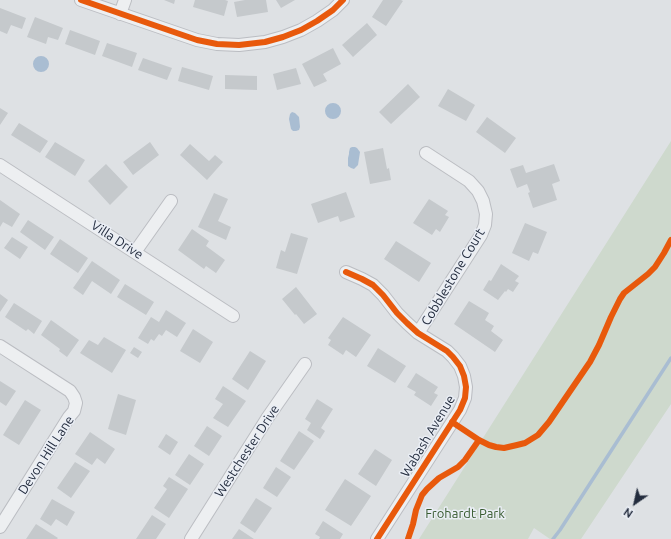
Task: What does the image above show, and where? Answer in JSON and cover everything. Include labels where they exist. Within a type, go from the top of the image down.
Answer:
[{"type":"street","points":[[81,0],[197,40],[217,44],[239,45],[265,42],[301,30],[333,10],[343,0]]},
{"type":"street","points":[[120,14],[125,0]]},
{"type":"street","name":"Cobblestone Court","points":[[418,333],[481,235],[485,225],[486,214],[483,201],[478,191],[469,181],[426,153]]},
{"type":"street","name":"Villa Drive","points":[[0,165],[233,316]]},
{"type":"street","points":[[135,252],[171,201]]},
{"type":"street","name":"Wabash Avenue","points":[[346,272],[373,285],[397,313],[418,333],[453,357],[460,366],[466,387],[465,398],[460,410],[377,539]]},
{"type":"street","name":"Devon Hill Lane","points":[[0,346],[70,392],[76,403],[74,412],[69,417],[0,527]]},
{"type":"street","name":"Westchester Drive","points":[[191,539],[268,417],[304,364]]},
{"type":"green space","name":"Frohardt Park","points":[[671,141],[671,404],[581,539],[550,539],[534,528],[528,539],[419,539]]},
{"type":"water","points":[[41,56],[48,61],[49,64],[44,71],[41,72],[34,67],[33,64],[38,57]]},
{"type":"water","points":[[330,103],[336,103],[341,108],[339,117],[336,119],[330,119],[325,114],[325,108]]},
{"type":"water","points":[[292,112],[299,117],[300,127],[299,130],[296,131],[291,129],[289,119]]},
{"type":"water","points":[[350,148],[357,148],[360,152],[358,165],[354,169],[348,166],[349,152]]},
{"type":"building","points":[[164,0],[175,0],[174,4]]},
{"type":"building","points":[[195,0],[228,1],[224,16],[193,7]]},
{"type":"building","points":[[245,0],[266,0],[268,12],[237,17],[234,2]]},
{"type":"building","points":[[276,0],[295,0],[281,8]]},
{"type":"building","points":[[383,0],[403,1],[386,26],[372,17]]},
{"type":"building","points":[[0,8],[26,18],[22,29],[11,25],[7,34],[0,31]]},
{"type":"building","points":[[35,17],[63,28],[58,40],[48,37],[46,44],[27,37]]},
{"type":"building","points":[[367,23],[377,35],[353,57],[342,45]]},
{"type":"building","points":[[70,30],[100,41],[95,55],[65,44]]},
{"type":"building","points":[[107,43],[137,53],[132,67],[102,56]]},
{"type":"building","points":[[333,48],[341,64],[323,74],[327,81],[314,87],[302,64]]},
{"type":"building","points":[[143,58],[172,68],[167,80],[138,70]]},
{"type":"building","points":[[182,67],[213,76],[209,90],[178,81]]},
{"type":"building","points":[[296,68],[301,84],[277,90],[273,74]]},
{"type":"building","points":[[225,75],[257,76],[257,90],[225,89]]},
{"type":"building","points":[[408,84],[420,97],[391,124],[379,112]]},
{"type":"building","points":[[448,89],[475,105],[466,121],[438,106]]},
{"type":"building","points":[[0,108],[8,113],[0,125]]},
{"type":"building","points":[[487,117],[516,138],[505,153],[476,132]]},
{"type":"building","points":[[19,123],[48,141],[40,153],[11,135]]},
{"type":"building","points":[[55,142],[85,160],[75,176],[45,157]]},
{"type":"building","points":[[150,142],[159,155],[133,175],[123,162]]},
{"type":"building","points":[[190,144],[209,161],[215,155],[223,162],[207,180],[180,155]]},
{"type":"building","points":[[383,148],[387,169],[389,168],[391,180],[370,184],[364,152]]},
{"type":"building","points":[[106,164],[128,187],[110,205],[88,181]]},
{"type":"building","points":[[554,164],[560,181],[552,184],[557,200],[533,208],[528,193],[530,192],[527,184],[517,188],[510,169],[523,165],[526,173]]},
{"type":"building","points":[[346,192],[355,217],[340,222],[338,216],[318,223],[311,204]]},
{"type":"building","points":[[214,193],[228,199],[218,221],[231,227],[226,240],[198,227]]},
{"type":"building","points":[[429,199],[448,211],[445,215],[449,217],[440,232],[436,229],[432,235],[413,223]]},
{"type":"building","points":[[0,200],[20,214],[12,227],[3,222],[0,227]]},
{"type":"building","points":[[28,220],[54,237],[45,250],[20,232]]},
{"type":"building","points":[[525,223],[547,232],[538,254],[533,252],[529,261],[512,253]]},
{"type":"building","points":[[192,229],[209,241],[206,246],[225,260],[216,273],[206,266],[204,269],[178,250]]},
{"type":"building","points":[[291,233],[308,238],[297,274],[276,268],[281,250],[285,252]]},
{"type":"building","points":[[12,237],[28,247],[20,259],[4,248]]},
{"type":"building","points":[[60,239],[88,258],[78,273],[50,254]]},
{"type":"building","points":[[396,241],[431,263],[419,282],[384,259]]},
{"type":"building","points":[[92,261],[120,280],[111,294],[92,281],[83,295],[73,288]]},
{"type":"building","points":[[501,264],[519,276],[515,281],[519,283],[513,292],[508,289],[498,300],[483,290],[489,280],[491,281]]},
{"type":"building","points":[[125,284],[154,302],[146,315],[117,297]]},
{"type":"building","points":[[296,287],[317,314],[304,324],[282,299]]},
{"type":"building","points":[[0,294],[8,300],[0,312]]},
{"type":"building","points":[[469,301],[489,313],[485,320],[494,326],[491,331],[503,340],[495,352],[454,324]]},
{"type":"building","points":[[14,303],[42,321],[34,334],[28,329],[26,331],[5,317]]},
{"type":"building","points":[[166,310],[186,323],[177,337],[166,330],[162,336],[159,334],[154,341],[151,339],[148,344],[138,338],[151,317],[159,322]]},
{"type":"building","points":[[343,317],[371,335],[356,357],[346,350],[343,355],[328,345],[331,340],[328,338]]},
{"type":"building","points":[[51,320],[79,340],[67,357],[59,351],[60,349],[41,335]]},
{"type":"building","points":[[193,329],[213,342],[200,363],[180,351]]},
{"type":"building","points":[[104,337],[126,350],[112,373],[80,353],[89,340],[98,345]]},
{"type":"building","points":[[134,347],[142,352],[138,358],[130,353]]},
{"type":"building","points":[[378,348],[406,366],[395,383],[367,366]]},
{"type":"building","points":[[250,351],[266,361],[248,390],[232,379]]},
{"type":"building","points":[[416,373],[438,387],[434,393],[438,395],[431,406],[414,395],[416,392],[407,387]]},
{"type":"building","points":[[0,381],[16,391],[6,406],[0,402]]},
{"type":"building","points":[[223,386],[246,401],[228,427],[213,418],[223,404],[215,399]]},
{"type":"building","points":[[118,394],[136,400],[126,435],[108,429]]},
{"type":"building","points":[[317,399],[333,409],[321,428],[325,431],[320,439],[307,430],[311,423],[305,419]]},
{"type":"building","points":[[25,400],[41,410],[19,445],[3,435]]},
{"type":"building","points":[[207,426],[222,436],[209,456],[194,446]]},
{"type":"building","points":[[299,431],[314,441],[294,470],[280,461]]},
{"type":"building","points":[[90,432],[115,449],[105,464],[97,458],[92,465],[75,454]]},
{"type":"building","points":[[166,434],[178,442],[170,455],[158,447]]},
{"type":"building","points":[[375,449],[392,460],[376,486],[358,474]]},
{"type":"building","points":[[189,454],[204,464],[190,485],[175,475]]},
{"type":"building","points":[[75,462],[90,471],[71,498],[57,488]]},
{"type":"building","points":[[276,467],[291,477],[277,497],[263,488]]},
{"type":"building","points":[[169,477],[188,489],[169,518],[154,508],[167,489],[163,486]]},
{"type":"building","points":[[345,479],[371,496],[351,526],[325,510]]},
{"type":"building","points":[[256,498],[272,508],[255,533],[240,523]]},
{"type":"building","points":[[52,499],[75,512],[67,526],[56,519],[51,526],[40,519]]},
{"type":"building","points":[[152,515],[166,524],[156,539],[136,539]]},
{"type":"building","points":[[323,521],[343,534],[340,539],[319,539],[320,537],[315,534]]},
{"type":"building","points":[[36,524],[58,538],[26,539]]},
{"type":"building","points":[[239,529],[254,539],[232,539]]},
{"type":"waterway","points":[[553,539],[671,358]]},
{"type":"cycle path","points":[[81,0],[197,40],[217,44],[239,45],[265,42],[301,30],[333,10],[343,0]]},
{"type":"cycle path","points":[[452,422],[479,440],[496,447],[504,448],[525,443],[538,435],[549,422],[590,362],[624,293],[655,267],[671,240]]},
{"type":"cycle path","points":[[346,272],[373,285],[397,313],[418,333],[447,351],[460,366],[466,387],[465,398],[460,410],[377,539]]},
{"type":"cycle path","points":[[408,539],[422,495],[439,478],[458,467],[465,460],[479,440]]}]
